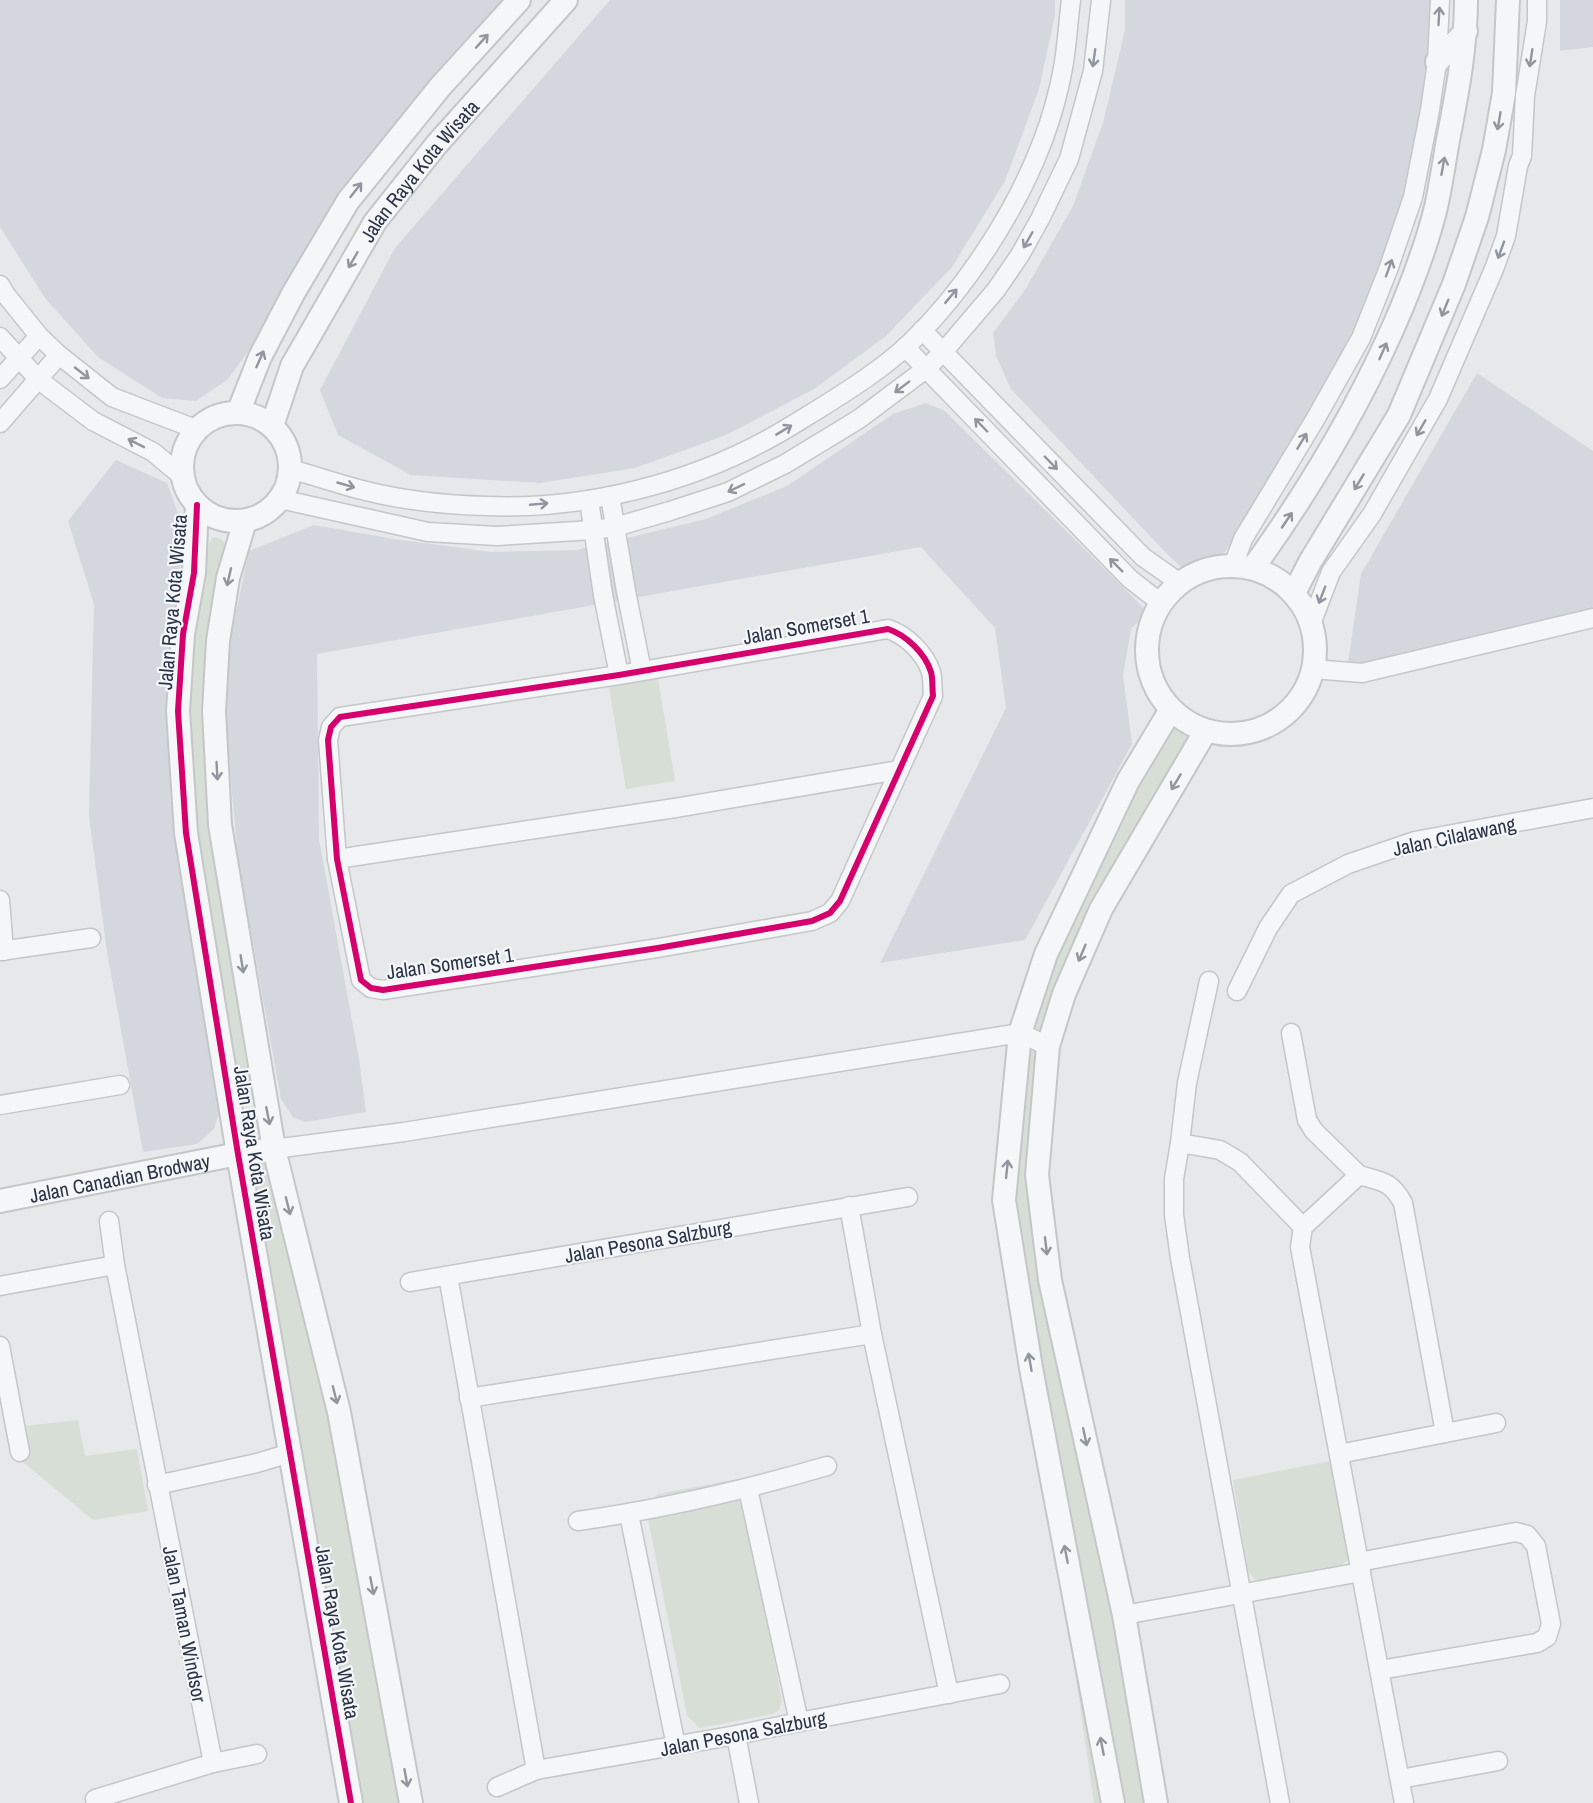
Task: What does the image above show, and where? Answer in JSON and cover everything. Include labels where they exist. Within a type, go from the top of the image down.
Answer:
[{"type":"street","name":"Jalan Raya Kota Wisata","points":[[238,413],[260,357],[294,291],[348,201],[433,95],[519,0]]},
{"type":"street","points":[[525,0],[548,20]]},
{"type":"street","name":"Jalan Raya Kota Wisata","points":[[272,426],[292,366],[375,222],[437,144],[566,0]]},
{"type":"street","points":[[290,469],[367,491],[426,502],[489,507],[534,505],[589,500],[659,484],[714,464],[770,439],[843,394],[905,347],[922,330],[978,262],[1009,213],[1043,140],[1063,69],[1071,0]]},
{"type":"street","points":[[280,499],[428,532],[497,536],[593,530],[615,527],[670,512],[728,492],[785,464],[859,419],[927,368],[996,290],[1020,255],[1069,159],[1093,71],[1101,0]]},
{"type":"street","points":[[1243,567],[1243,539],[1361,338],[1388,270],[1413,197],[1430,110],[1437,62],[1440,0]]},
{"type":"street","points":[[1243,567],[1298,503],[1363,393],[1415,274],[1436,208],[1466,31],[1466,0]]},
{"type":"street","points":[[1294,594],[1310,562],[1399,415],[1454,285],[1477,217],[1494,150],[1504,93],[1508,0]]},
{"type":"street","points":[[1311,624],[1331,572],[1372,514],[1438,399],[1506,236],[1518,166],[1522,156],[1525,96],[1537,21],[1537,0]]},
{"type":"street","points":[[1437,62],[1466,31]]},
{"type":"street","points":[[0,285],[39,336],[112,397],[198,430]]},
{"type":"street","points":[[922,330],[1143,557],[1180,583]]},
{"type":"street","points":[[0,379],[39,336]]},
{"type":"street","points":[[0,337],[39,380],[93,421],[153,452],[183,477]]},
{"type":"street","points":[[905,347],[1130,579],[1161,603]]},
{"type":"street","points":[[0,423],[59,355]]},
{"type":"street","points":[[238,413],[256,417],[272,426],[282,438],[288,453],[290,469],[285,490],[280,499],[264,513],[245,521],[228,521],[211,516],[197,505],[188,492],[183,477],[182,460],[188,444],[198,430],[209,421],[223,415],[238,413]]},
{"type":"street","points":[[610,496],[642,671]]},
{"type":"street","points":[[589,500],[619,675]]},
{"type":"street","name":"Jalan Raya Kota Wisata","points":[[197,505],[194,573],[183,634],[178,711],[186,833],[238,1154],[351,1803]]},
{"type":"street","name":"Jalan Raya Kota Wisata","points":[[245,521],[228,578],[218,641],[214,711],[220,825],[274,1149],[339,1412],[411,1803]]},
{"type":"street","points":[[1243,567],[1277,579],[1294,594],[1304,608],[1311,624],[1316,646],[1314,669],[1299,700],[1273,724],[1240,735],[1205,732],[1186,723],[1170,711],[1153,687],[1146,659],[1148,630],[1161,603],[1180,583],[1205,570],[1243,567]]},
{"type":"street","points":[[1314,669],[1362,673],[1593,618]]},
{"type":"street","name":"Jalan Somerset 1","points":[[888,629],[899,633],[922,655],[931,673],[933,696],[840,901],[830,913],[812,921],[658,948],[383,990],[370,988],[362,980],[337,859],[328,740],[331,727],[340,717],[619,675],[888,629]]},
{"type":"street","points":[[1113,1803],[1031,1368],[1004,1200],[1020,1033],[1046,954],[1128,781],[1170,711]]},
{"type":"street","points":[[1156,1803],[1124,1615],[1050,1281],[1038,1175],[1048,1046],[1064,994],[1101,909],[1205,732]]},
{"type":"street","points":[[337,859],[675,808],[899,770]]},
{"type":"street","name":"Jalan Cilalawang","points":[[1237,991],[1268,928],[1291,894],[1348,864],[1414,841],[1593,808]]},
{"type":"street","points":[[0,900],[2,951],[91,938]]},
{"type":"street","points":[[1209,981],[1187,1083],[1174,1179],[1174,1215],[1280,1803]]},
{"type":"street","points":[[274,1149],[416,1131],[1020,1033],[1048,1046]]},
{"type":"street","points":[[1291,1033],[1307,1120],[1314,1131],[1359,1175],[1385,1182],[1396,1189],[1403,1203],[1445,1433]]},
{"type":"street","points":[[0,1105],[120,1085]]},
{"type":"street","points":[[1180,1143],[1220,1150],[1240,1162],[1304,1227]]},
{"type":"street","name":"Jalan Canadian Brodway","points":[[0,1201],[274,1149]]},
{"type":"street","points":[[1359,1175],[1304,1227],[1299,1247],[1404,1803]]},
{"type":"street","name":"Jalan Pesona Salzburg","points":[[410,1282],[908,1197]]},
{"type":"street","points":[[849,1206],[872,1334],[949,1694]]},
{"type":"street","name":"Jalan Taman Windsor","points":[[109,1221],[115,1265],[157,1485],[213,1763]]},
{"type":"street","points":[[0,1286],[115,1265]]},
{"type":"street","points":[[448,1276],[536,1770]]},
{"type":"street","points":[[469,1398],[872,1334]]},
{"type":"street","points":[[0,1346],[20,1452]]},
{"type":"street","points":[[1339,1454],[1496,1423]]},
{"type":"street","points":[[157,1485],[290,1453]]},
{"type":"street","points":[[578,1521],[630,1514],[748,1489],[827,1466]]},
{"type":"street","points":[[748,1489],[799,1722]]},
{"type":"street","points":[[630,1514],[676,1746]]},
{"type":"street","points":[[1124,1615],[1241,1595],[1516,1532],[1527,1535],[1536,1546],[1551,1624],[1547,1637],[1537,1643],[1380,1670]]},
{"type":"street","name":"Jalan Pesona Salzburg","points":[[497,1787],[536,1770],[736,1735],[1000,1684]]},
{"type":"street","points":[[736,1735],[749,1803]]},
{"type":"street","points":[[95,1799],[213,1763],[257,1754]]},
{"type":"street","points":[[1400,1779],[1498,1761]]},
{"type":"shaded area","points":[[0,0],[504,0],[371,156],[255,342],[227,380],[196,401],[162,398],[98,357],[45,298],[0,227]]},
{"type":"shaded area","points":[[610,0],[1055,0],[1055,15],[1039,89],[1005,181],[952,267],[886,336],[814,389],[726,435],[635,468],[540,483],[411,475],[338,435],[320,390],[395,248]]},
{"type":"shaded area","points":[[1125,0],[1442,0],[1435,94],[1394,247],[1341,378],[1255,513],[1224,553],[1188,573],[1167,554],[1011,389],[996,356],[993,333],[1025,290],[1073,206],[1103,123],[1125,30]]},
{"type":"shaded area","points":[[1560,0],[1593,0],[1593,47],[1560,51]]},
{"type":"shaded area","points":[[1477,373],[1593,451],[1593,621],[1347,670],[1361,574]]},
{"type":"shaded area","points":[[926,403],[945,411],[1148,612],[1131,629],[1123,675],[1132,744],[1025,940],[880,963],[1006,708],[995,628],[921,547],[317,654],[319,839],[359,1059],[366,1112],[305,1122],[293,1117],[281,1099],[238,860],[226,724],[231,636],[249,551],[314,525],[491,552],[577,550],[706,519],[787,486],[893,414]]},
{"type":"shaded area","points":[[116,460],[167,483],[184,529],[169,692],[170,796],[220,1109],[214,1129],[197,1144],[143,1152],[107,952],[89,816],[94,604],[68,521]]},
{"type":"shaded area","points":[[214,537],[225,543],[204,706],[207,828],[240,1000],[242,1039],[253,1101],[246,1107],[240,1105],[194,831],[187,709],[193,631],[209,543]]},
{"type":"shaded area","points":[[657,673],[675,781],[626,789],[608,682]]},
{"type":"shaded area","points":[[1170,711],[1186,723],[1205,732],[1064,994],[1037,1175],[1157,1803],[1094,1803],[1031,1368],[1004,1200],[1020,1033]]},
{"type":"shaded area","points":[[274,1149],[411,1803],[351,1803],[238,1154]]},
{"type":"shaded area","points":[[78,1420],[85,1456],[137,1449],[148,1511],[93,1520],[22,1461],[16,1427]]},
{"type":"shaded area","points":[[1331,1461],[1351,1555],[1346,1562],[1336,1567],[1263,1581],[1254,1579],[1248,1571],[1233,1480]]},
{"type":"shaded area","points":[[732,1480],[739,1485],[745,1496],[782,1702],[779,1710],[773,1714],[699,1728],[687,1715],[647,1514],[649,1502],[658,1494]]},
{"type":"cycle path","points":[[197,505],[194,573],[183,634],[178,711],[186,833],[238,1154],[351,1803]]},
{"type":"cycle path","points":[[888,629],[908,640],[920,652],[931,672],[933,696],[840,901],[830,913],[812,921],[658,948],[383,990],[371,988],[361,980],[337,859],[328,740],[331,727],[340,717],[619,675],[888,629]]}]
